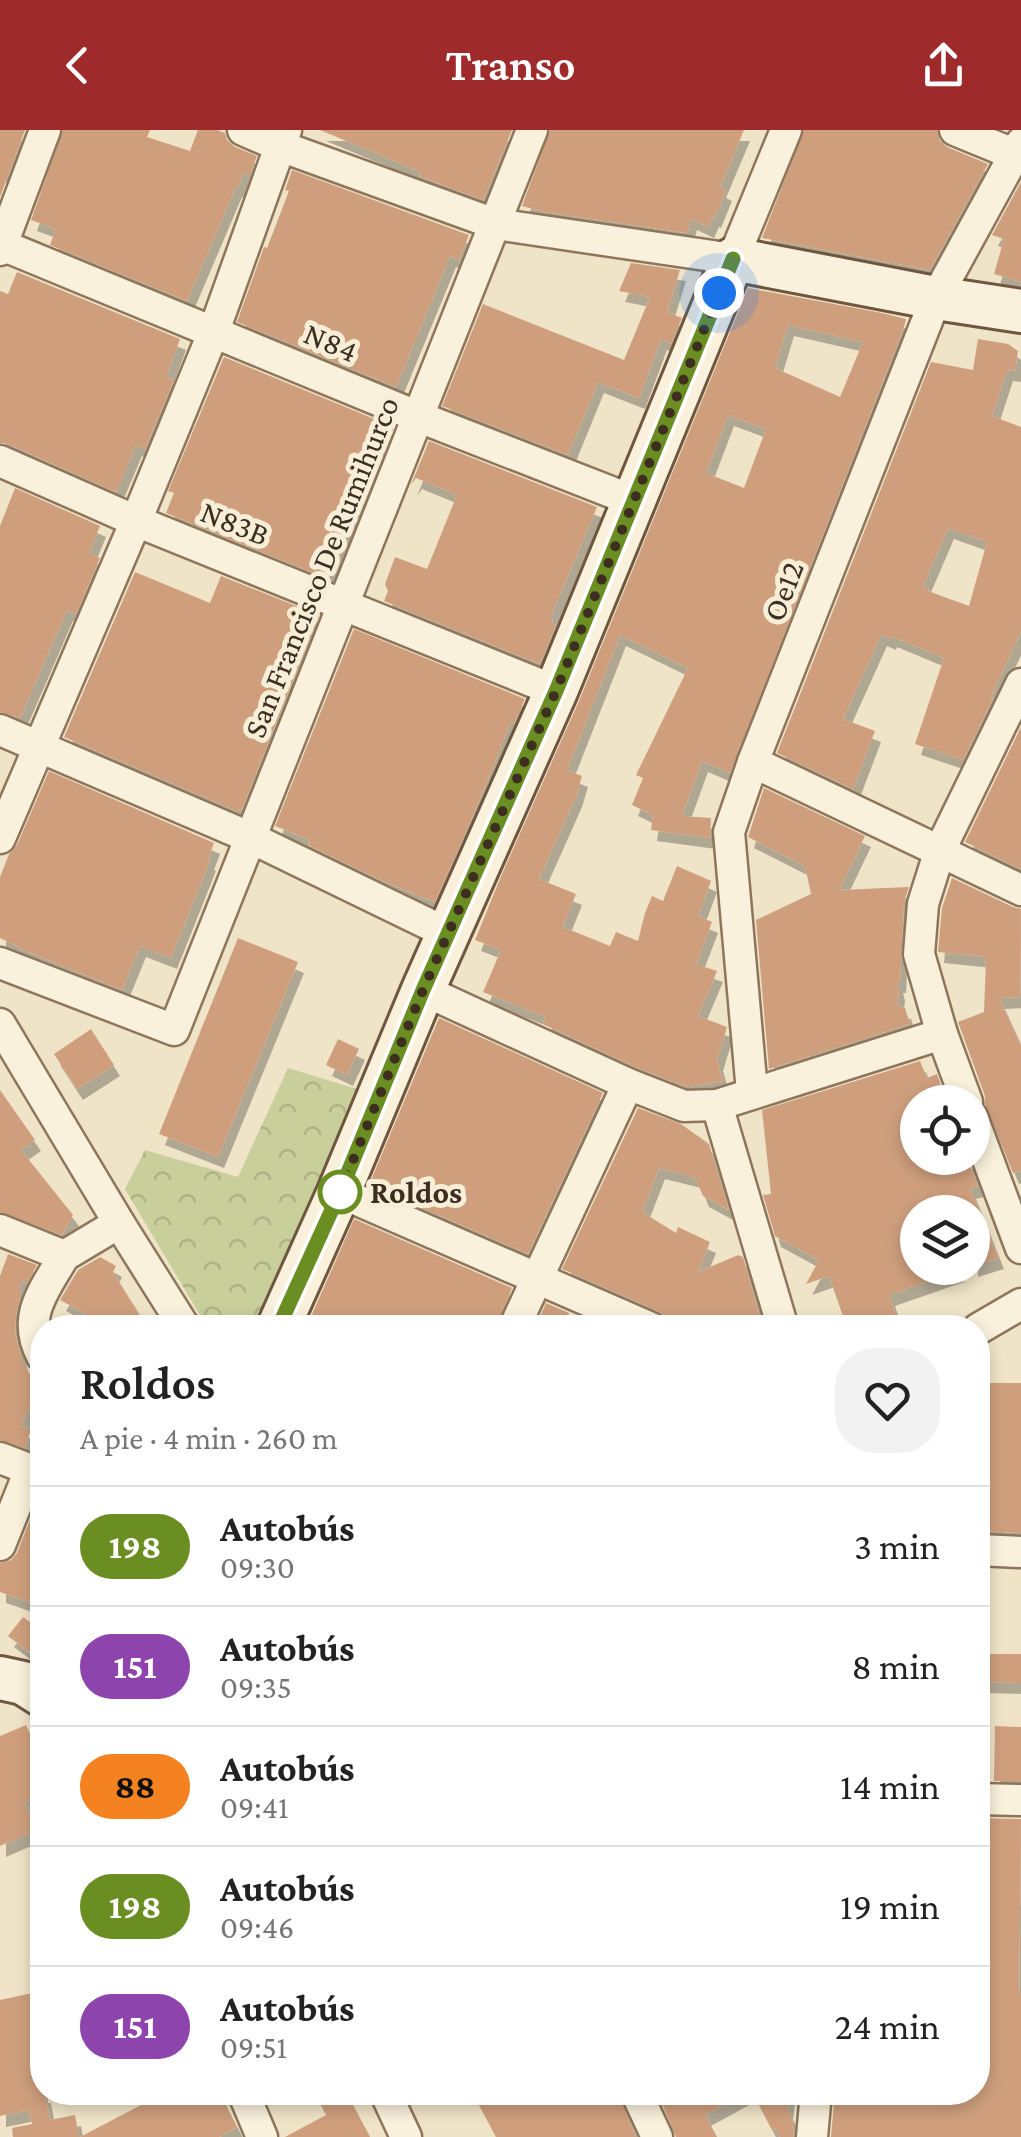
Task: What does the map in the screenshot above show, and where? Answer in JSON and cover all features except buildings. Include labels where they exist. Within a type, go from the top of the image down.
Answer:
[{"type":"main road","points":[[284,1315],[556,691],[733,259],[1021,312]]},
{"type":"main road","points":[[0,1678],[30,1687]]},
{"type":"street","points":[[1,248],[44,130]]},
{"type":"street","points":[[243,130],[283,138],[495,224],[733,259],[786,130]]},
{"type":"street","name":"San Francisco De Rumihurco","points":[[0,963],[174,1030],[532,130]]},
{"type":"street","points":[[955,130],[1019,149]]},
{"type":"street","points":[[0,838],[214,331],[283,138]]},
{"type":"street","name":"Oe12","points":[[752,1092],[729,832],[936,298],[1019,149]]},
{"type":"street","name":"N84","points":[[1,248],[634,500]]},
{"type":"street","name":"N83B","points":[[0,461],[136,521],[556,691]]},
{"type":"street","points":[[961,1085],[919,954],[922,904],[940,850],[1021,684]]},
{"type":"street","points":[[0,730],[250,837],[449,934]]},
{"type":"street","points":[[753,762],[1021,890]]},
{"type":"street","points":[[423,990],[684,1106],[717,1105],[942,1034]]},
{"type":"street","points":[[0,1024],[176,1315]]},
{"type":"street","points":[[520,1315],[628,1084]]},
{"type":"street","points":[[717,1105],[779,1315]]},
{"type":"street","points":[[990,1165],[1021,1248]]},
{"type":"street","points":[[340,1192],[620,1315]]},
{"type":"street","points":[[34,1315],[64,1256],[119,1223]]},
{"type":"street","points":[[0,1230],[64,1256]]},
{"type":"street","points":[[990,1322],[1021,1304]]},
{"type":"street","points":[[0,1458],[30,1470]]},
{"type":"street","points":[[0,1545],[30,1484]]},
{"type":"street","points":[[990,1551],[1021,1552]]},
{"type":"street","points":[[990,1799],[1021,1800]]},
{"type":"street","points":[[248,2105],[262,2137]]},
{"type":"street","points":[[391,2105],[406,2137]]},
{"type":"street","points":[[642,2105],[658,2137]]},
{"type":"street","points":[[812,2137],[815,2105]]},
{"type":"green space","points":[[288,1068],[360,1090],[269,1315],[200,1315],[125,1189],[145,1150],[238,1177]]},
{"type":"bus line","name":"198","points":[[284,1315],[556,691],[733,259]]},
{"type":"place","name":"Roldos","points":[[340,1192]]},
{"type":"route","points":[[340,1192],[423,990],[556,691],[719,293]]}]
